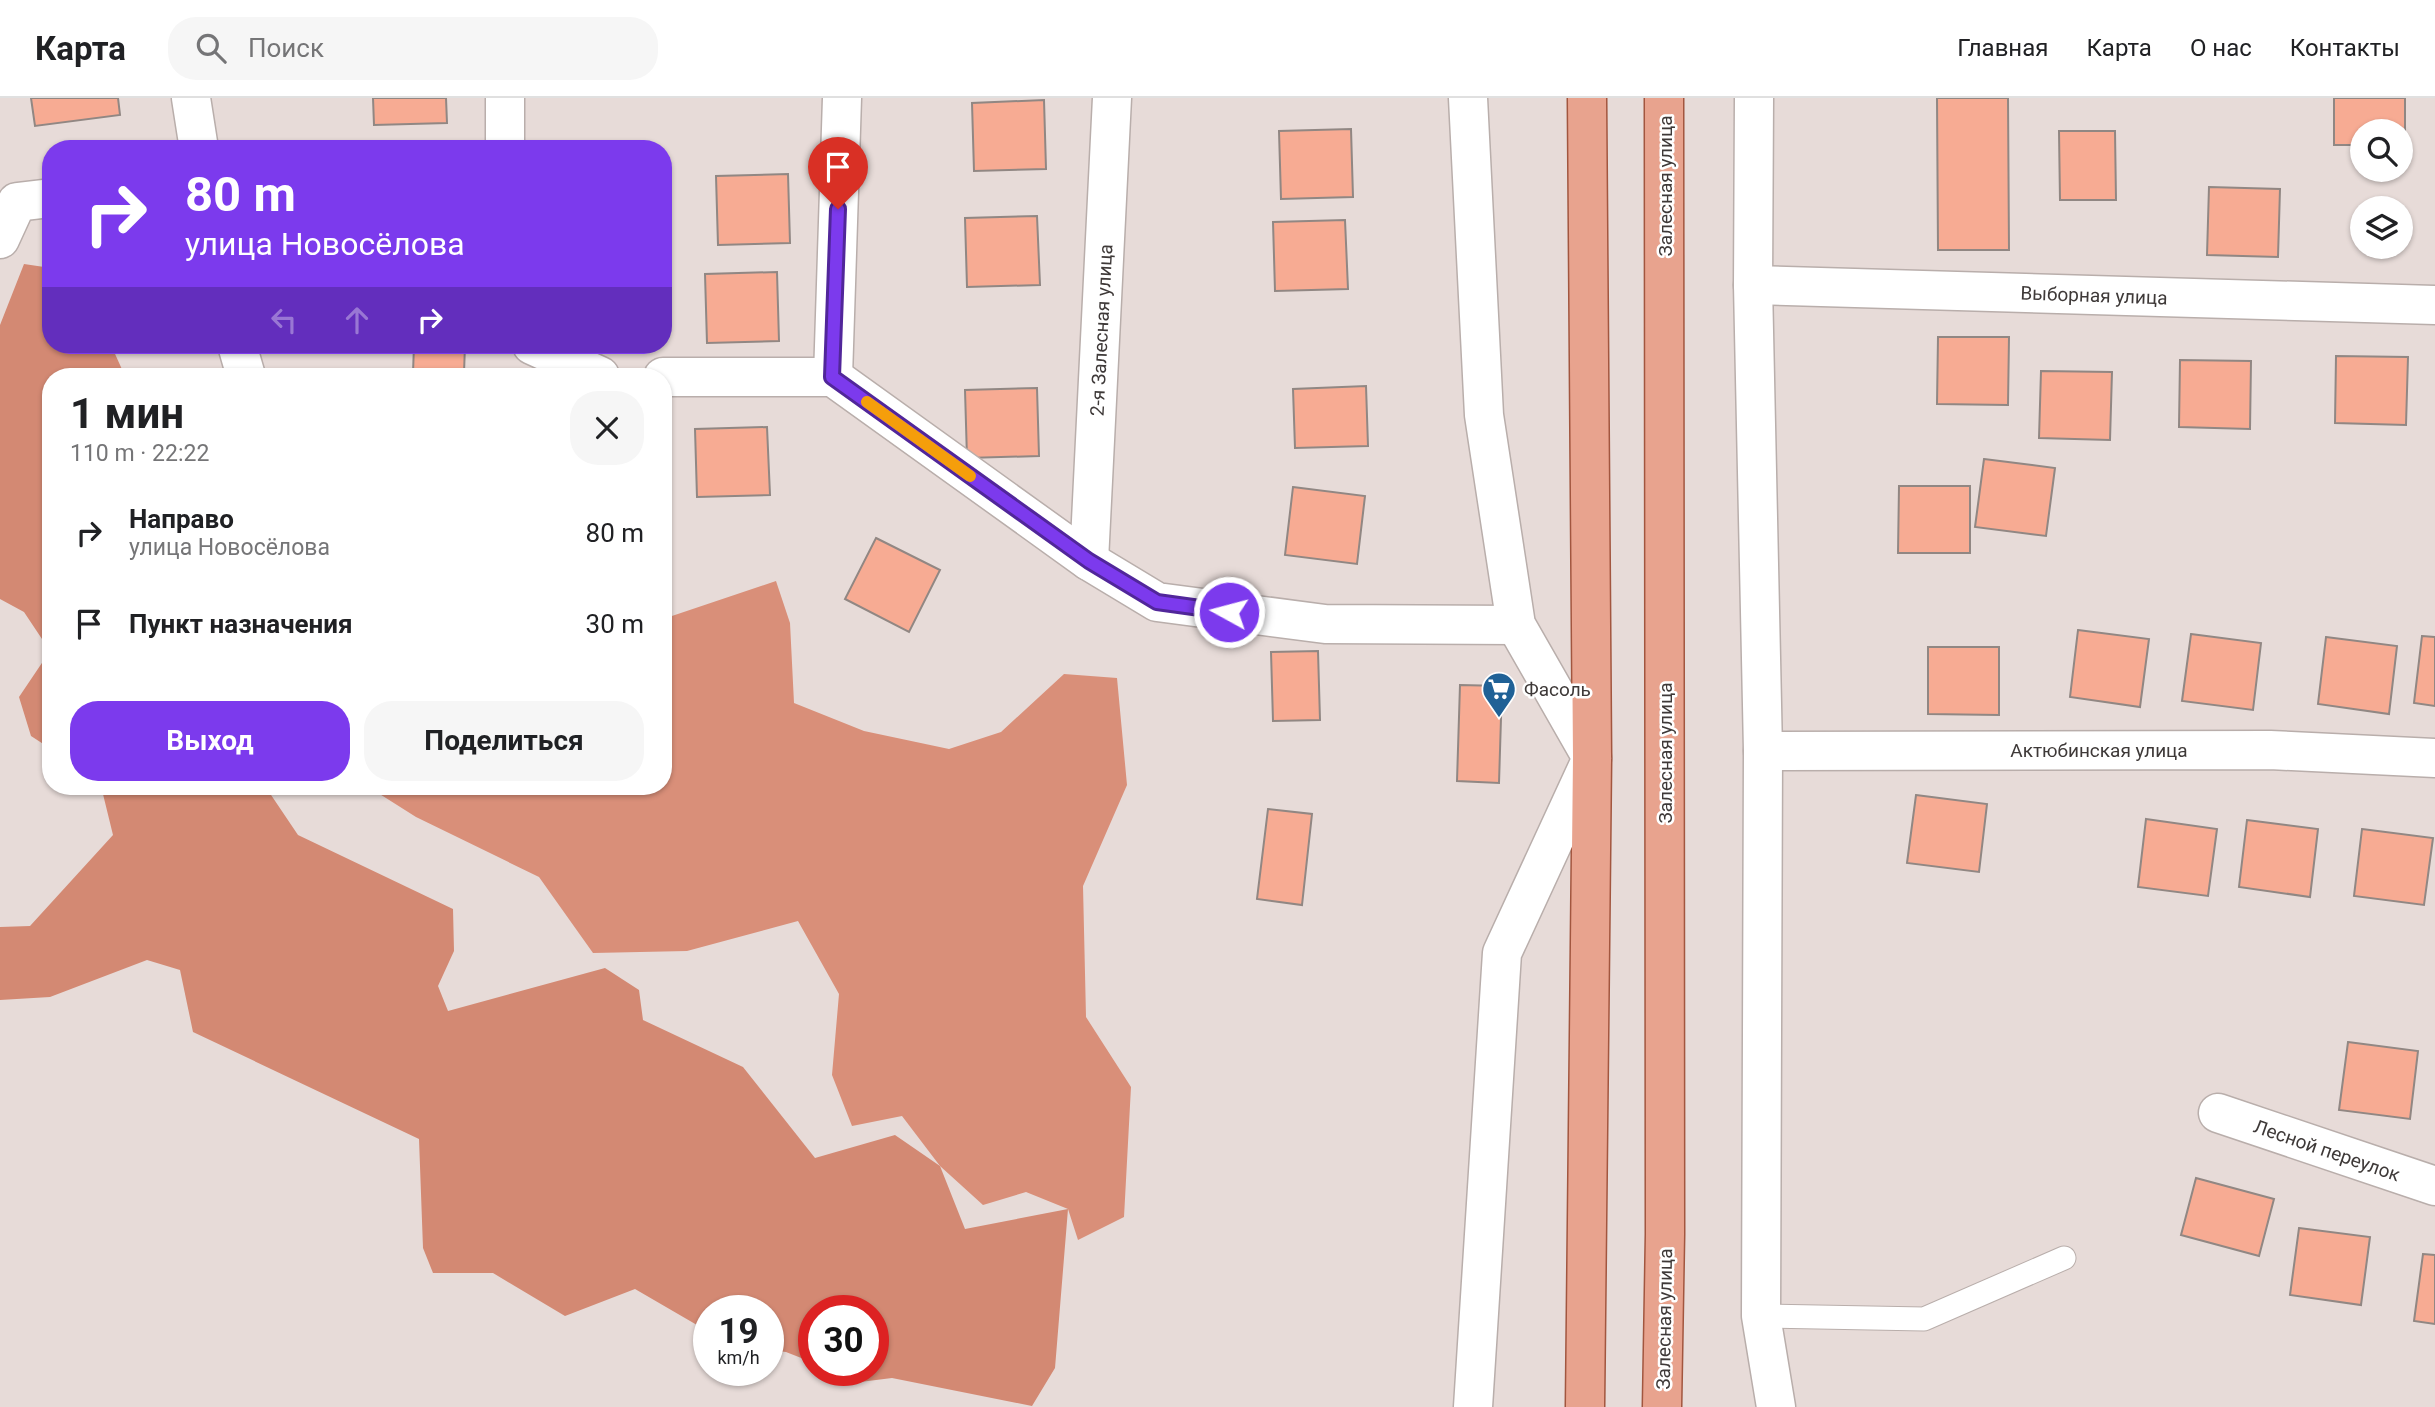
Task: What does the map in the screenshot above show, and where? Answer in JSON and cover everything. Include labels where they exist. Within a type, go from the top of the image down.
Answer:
[{"type":"main road","points":[[1585,1407],[1592,758],[1587,98]]},
{"type":"main road","name":"Залесная улица","points":[[1662,1407],[1665,1234],[1664,98]]},
{"type":"street","points":[[191,98],[198,140]]},
{"type":"street","points":[[505,98],[505,140]]},
{"type":"street","points":[[832,377],[842,98]]},
{"type":"street","name":"2-я Залесная улица","points":[[1089,561],[1112,98]]},
{"type":"street","points":[[1468,98],[1485,415],[1516,625],[1592,758],[1503,953],[1473,1407]]},
{"type":"street","points":[[1754,98],[1753,285],[1763,751],[1760,1316],[1776,1407]]},
{"type":"street","points":[[0,239],[17,202],[42,199]]},
{"type":"street","name":"Выборная улица","points":[[1753,285],[2435,304]]},
{"type":"street","points":[[552,354],[582,368]]},
{"type":"street","points":[[672,377],[832,377],[1089,561],[1157,602],[1325,625],[1516,625]]},
{"type":"street","name":"Актюбинская улица","points":[[1763,751],[2270,750],[2435,758]]},
{"type":"street","name":"Лесной переулок","points":[[2218,1113],[2435,1186]]},
{"type":"lane","points":[[1760,1316],[1924,1319],[2064,1258]]},
{"type":"shaded area","points":[[24,264],[42,267],[42,354],[115,354],[121,368],[42,368],[42,639],[24,612],[0,599],[0,325]]},
{"type":"shaded area","points":[[776,581],[790,623],[794,703],[864,731],[949,749],[1001,732],[1064,674],[1117,678],[1127,785],[1083,886],[1086,1017],[1131,1087],[1124,1217],[1078,1240],[1068,1209],[1026,1192],[983,1205],[940,1166],[902,1116],[852,1126],[832,1075],[839,994],[798,921],[687,951],[593,953],[539,877],[416,817],[381,795],[672,795],[672,616]]},
{"type":"shaded area","points":[[42,663],[42,743],[31,736],[19,697]]},
{"type":"shaded area","points":[[103,795],[271,795],[298,835],[453,909],[454,951],[438,986],[448,1011],[605,968],[639,990],[643,1020],[743,1067],[815,1158],[895,1135],[940,1166],[965,1229],[1068,1209],[1055,1368],[1032,1406],[889,1378],[889,1295],[798,1295],[798,1357],[784,1352],[784,1295],[693,1295],[693,1323],[635,1289],[565,1316],[493,1273],[433,1273],[423,1248],[419,1139],[193,1032],[180,970],[147,960],[50,997],[0,1000],[0,927],[30,926],[113,835]]},
{"type":"building","points":[[31,98],[118,98],[120,115],[35,126]]},
{"type":"building","points":[[373,98],[446,98],[447,123],[374,125]]},
{"type":"building","points":[[1937,98],[2008,98],[2009,250],[1938,250]]},
{"type":"building","points":[[2334,98],[2405,98],[2405,119],[2350,119],[2350,145],[2334,145]]},
{"type":"building","points":[[1044,100],[1046,169],[974,171],[972,103]]},
{"type":"building","points":[[1351,129],[1353,197],[1281,199],[1279,131]]},
{"type":"building","points":[[2059,131],[2115,131],[2116,200],[2060,200]]},
{"type":"building","points":[[788,174],[790,243],[718,245],[716,176]]},
{"type":"building","points":[[2209,187],[2280,189],[2278,257],[2207,255]]},
{"type":"building","points":[[1037,216],[1040,285],[967,287],[965,218]]},
{"type":"building","points":[[1345,220],[1348,289],[1275,291],[1273,222]]},
{"type":"building","points":[[777,272],[779,341],[707,343],[705,274]]},
{"type":"building","points":[[1938,337],[2009,337],[2008,405],[1937,404]]},
{"type":"building","points":[[414,354],[465,354],[464,368],[413,368]]},
{"type":"building","points":[[2336,356],[2408,357],[2406,425],[2335,423]]},
{"type":"building","points":[[2180,360],[2251,361],[2250,429],[2179,427]]},
{"type":"building","points":[[2041,371],[2112,372],[2110,440],[2039,438]]},
{"type":"building","points":[[1366,386],[1368,446],[1295,448],[1293,389]]},
{"type":"building","points":[[1037,388],[1039,456],[967,458],[965,390]]},
{"type":"building","points":[[767,427],[770,495],[697,497],[695,429]]},
{"type":"building","points":[[1984,459],[2055,468],[2046,536],[1975,527]]},
{"type":"building","points":[[1899,486],[1970,486],[1970,553],[1898,553]]},
{"type":"building","points":[[1293,487],[1365,496],[1357,564],[1285,555]]},
{"type":"building","points":[[876,538],[940,570],[909,632],[845,599]]},
{"type":"building","points":[[2078,630],[2149,639],[2140,707],[2070,697]]},
{"type":"building","points":[[2191,634],[2261,643],[2253,710],[2182,701]]},
{"type":"building","points":[[2422,636],[2435,637],[2435,706],[2414,703]]},
{"type":"building","points":[[2326,637],[2397,646],[2389,714],[2318,704]]},
{"type":"building","points":[[1928,647],[1999,647],[1999,715],[1928,714]]},
{"type":"building","points":[[1318,651],[1320,720],[1273,721],[1271,652]]},
{"type":"building","points":[[1460,685],[1502,686],[1499,783],[1457,781]]},
{"type":"building","points":[[1916,795],[1987,804],[1979,872],[1907,863]]},
{"type":"building","points":[[1268,809],[1312,814],[1302,905],[1257,899]]},
{"type":"building","points":[[2146,819],[2217,829],[2208,896],[2138,887]]},
{"type":"building","points":[[2247,820],[2318,829],[2310,897],[2239,887]]},
{"type":"building","points":[[2362,829],[2433,838],[2424,905],[2354,896]]},
{"type":"building","points":[[2348,1042],[2418,1051],[2410,1119],[2339,1110]]},
{"type":"building","points":[[2196,1178],[2274,1199],[2259,1256],[2181,1235]]},
{"type":"building","points":[[2299,1228],[2370,1237],[2361,1305],[2290,1295]]},
{"type":"building","points":[[2423,1254],[2435,1255],[2435,1324],[2414,1321]]},
{"type":"slow traffic","points":[[867,402],[970,476]]},
{"type":"place","name":"Фасоль","points":[[1499,719]]},
{"type":"route","points":[[838,209],[832,377],[1089,561],[1157,602],[1229,612]]}]
